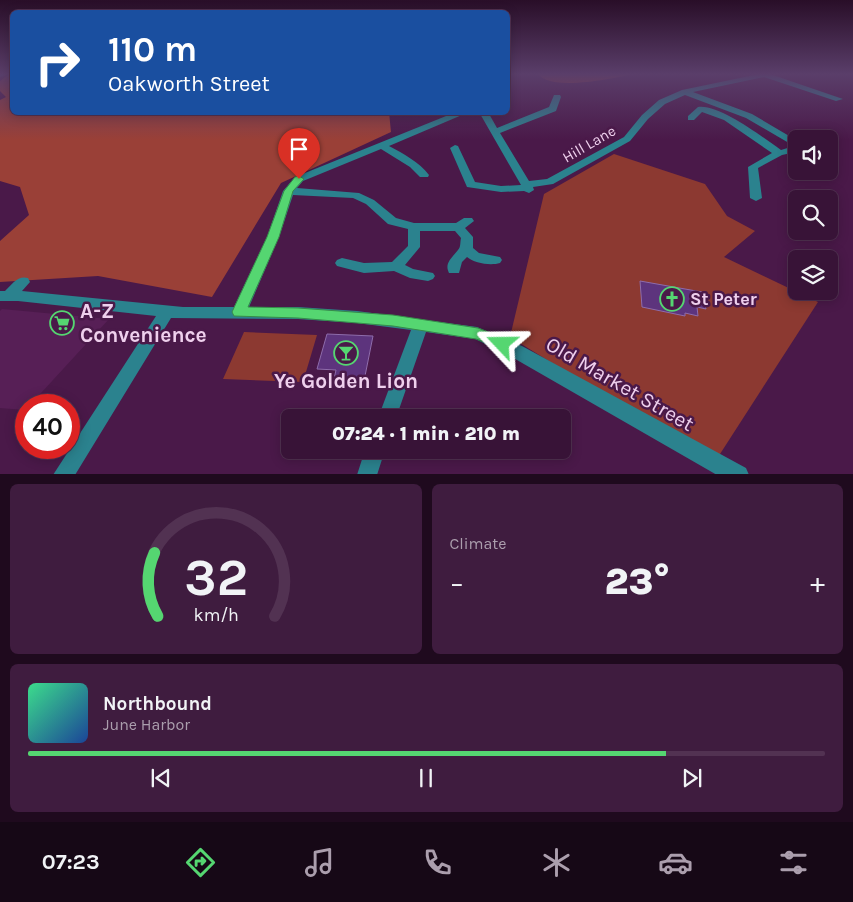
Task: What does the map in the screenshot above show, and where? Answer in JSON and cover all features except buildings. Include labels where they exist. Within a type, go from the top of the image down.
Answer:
[{"type":"street","name":"Hill Lane","points":[[455,148],[471,185],[502,190],[529,189],[549,182],[627,139],[645,117],[662,102],[676,96]]},
{"type":"street","points":[[696,96],[749,116],[788,139]]},
{"type":"street","points":[[831,96],[840,99]]},
{"type":"street","points":[[495,132],[553,109],[557,97]]},
{"type":"street","points":[[691,118],[700,109],[727,118],[780,153]]},
{"type":"street","points":[[239,312],[273,237],[289,191],[299,179],[457,115]]},
{"type":"street","points":[[485,115],[529,189]]},
{"type":"street","points":[[380,145],[414,165],[424,175]]},
{"type":"street","points":[[756,198],[753,167],[780,153],[788,151]]},
{"type":"street","points":[[289,191],[356,195],[370,202],[392,221],[414,227],[463,224],[467,237],[466,250],[455,261],[454,270]]},
{"type":"street","points":[[396,266],[414,247],[414,227]]},
{"type":"street","points":[[466,250],[475,257],[495,260]]},
{"type":"street","points":[[342,263],[364,268],[396,266],[410,272],[428,276]]},
{"type":"street","points":[[5,296],[23,282]]},
{"type":"street","name":"Old Market Street","points":[[5,296],[167,312],[239,312],[349,316],[420,324],[488,337],[709,460],[739,474]]},
{"type":"street","points":[[63,474],[167,312]]},
{"type":"street","points":[[390,409],[420,324]]},
{"type":"street","points":[[367,474],[372,459]]},
{"type":"shaded area","points":[[10,96],[10,115],[389,115],[391,132],[281,183],[212,297],[98,276],[0,282],[0,241],[29,215],[20,187],[0,181],[0,100]]},
{"type":"shaded area","points":[[614,154],[705,184],[727,216],[755,231],[724,257],[788,288],[788,300],[814,300],[818,302],[720,454],[709,460],[510,337],[544,194]]},
{"type":"shaded area","points":[[2,309],[109,319],[40,394],[15,394],[15,409],[0,408],[0,311]]},
{"type":"shaded area","points":[[244,332],[317,335],[303,382],[223,379]]},
{"type":"place","name":"St Peter","points":[[672,299]]},
{"type":"place","name":"A-Z Convenience","points":[[62,323]]},
{"type":"place","name":"Ye Golden Lion","points":[[346,353]]},
{"type":"route","points":[[299,179],[289,191],[273,237],[239,312],[298,313],[393,320],[478,334],[502,344]]}]
